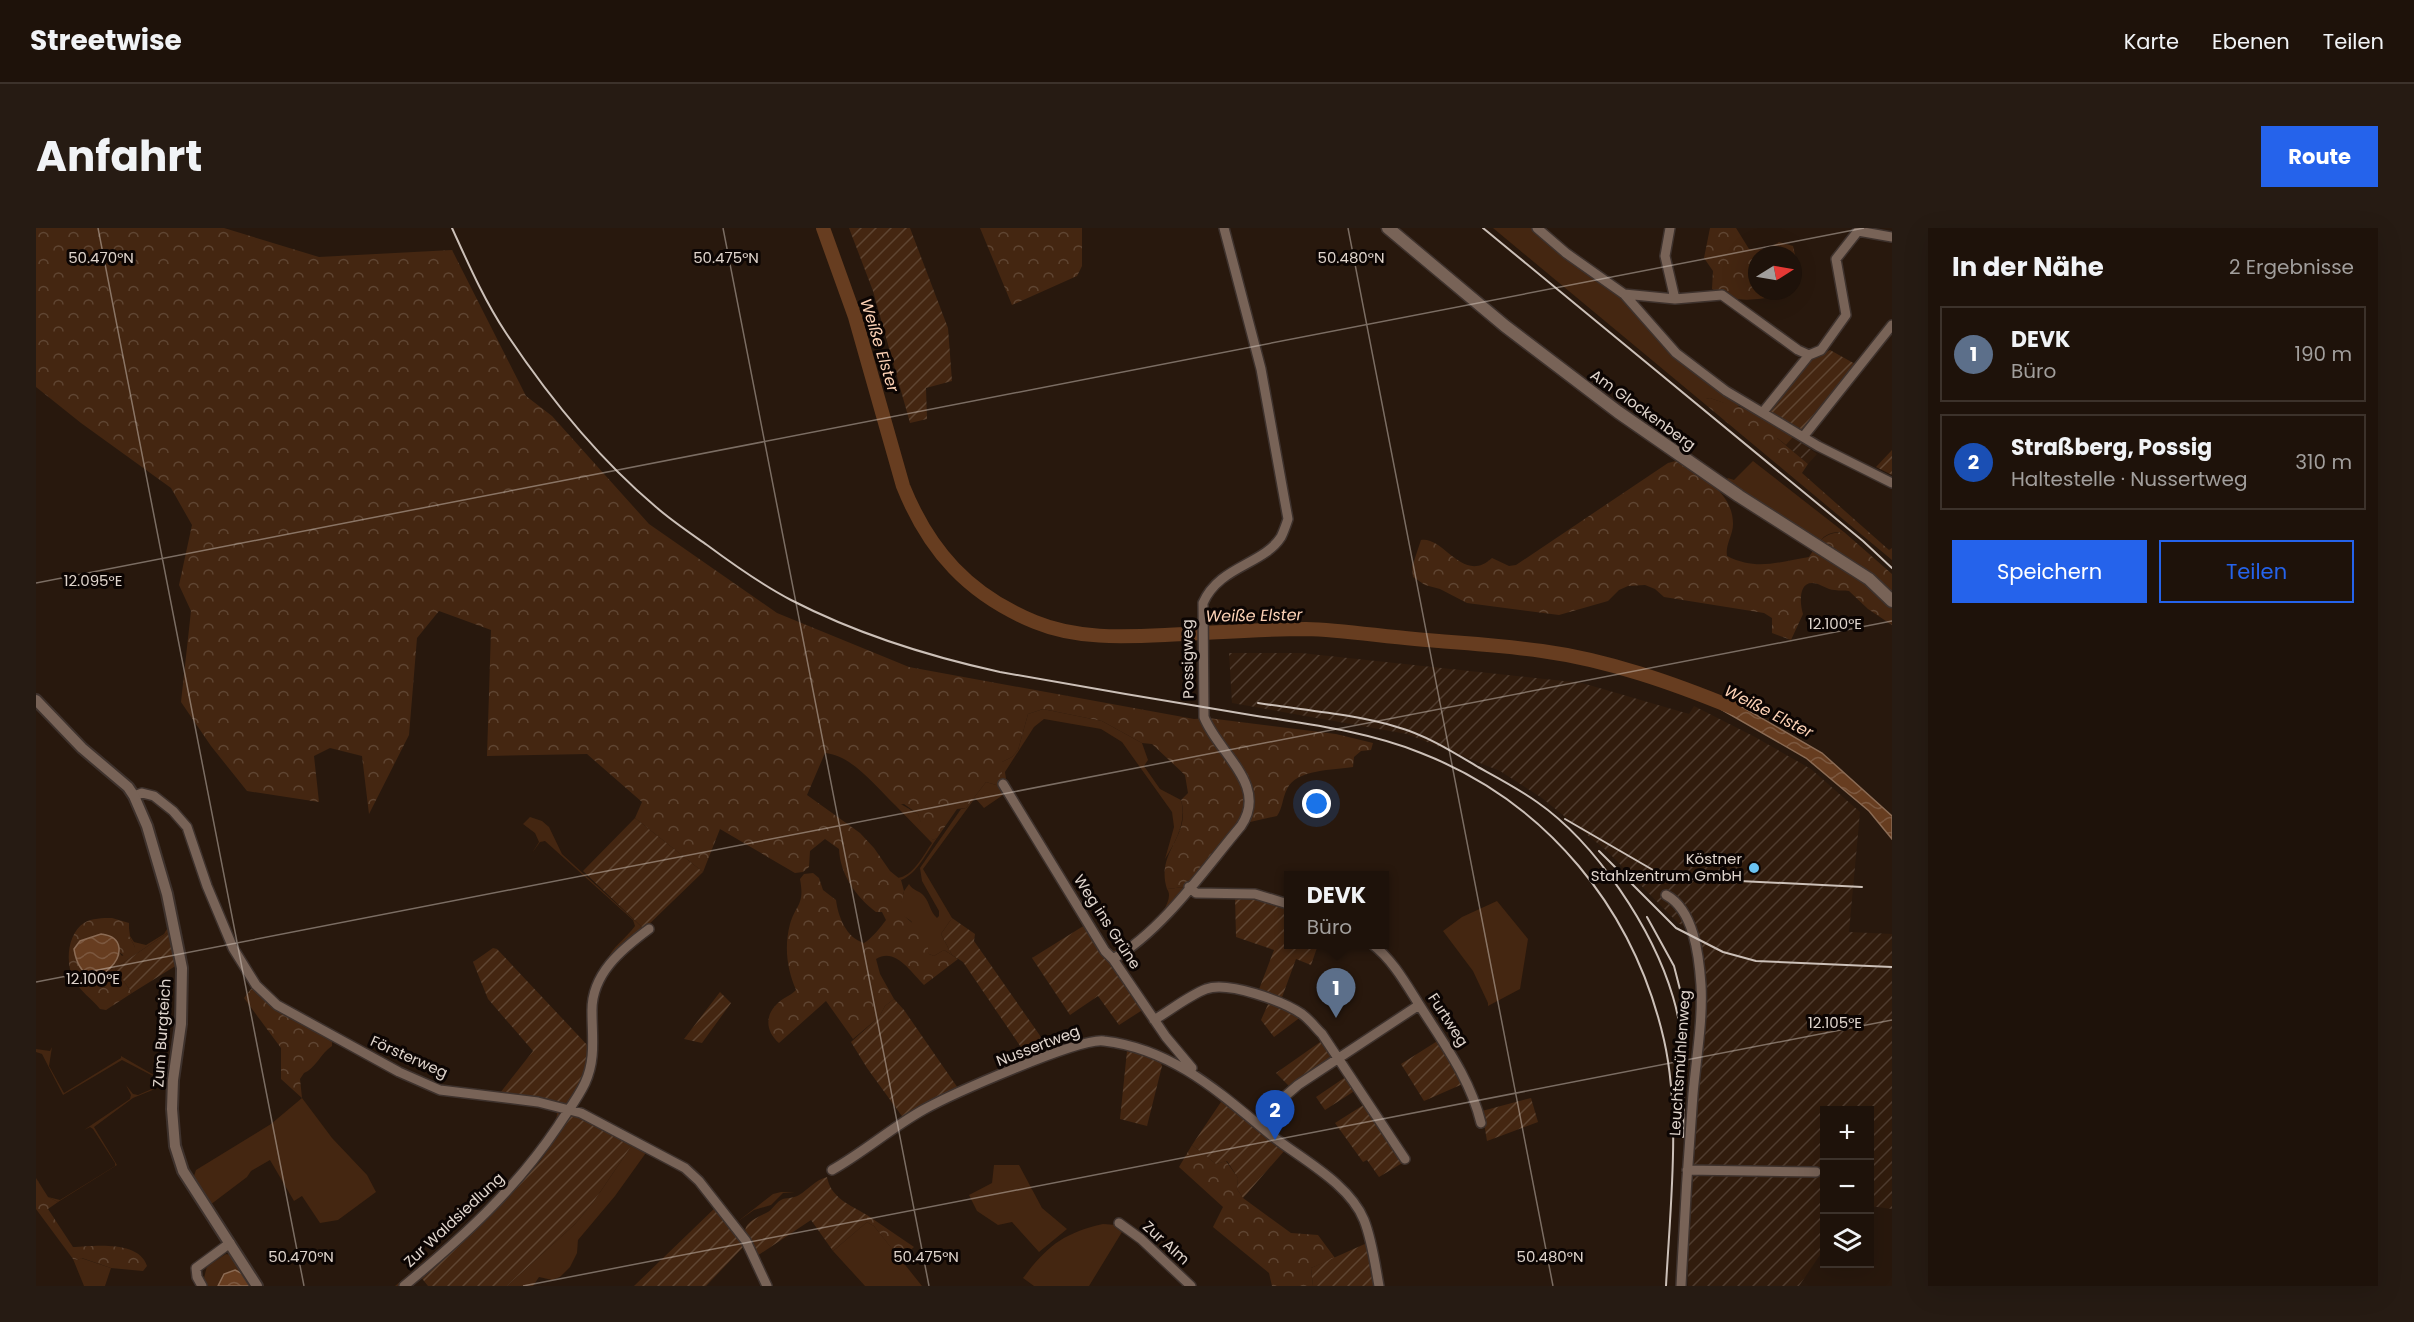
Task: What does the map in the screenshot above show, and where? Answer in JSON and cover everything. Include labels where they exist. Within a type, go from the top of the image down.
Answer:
[{"type":"main road","name":"Am Glockenberg","points":[[1388,228],[1505,326],[1618,412],[1739,496],[1869,579],[1892,601]]},
{"type":"street","name":"Possigweg","points":[[1113,959],[1133,948],[1157,924],[1241,826],[1248,816],[1251,804],[1245,782],[1222,744],[1208,728],[1204,717],[1203,603],[1208,592],[1216,583],[1272,546],[1281,537],[1288,519],[1261,369],[1224,228]]},
{"type":"street","points":[[1537,228],[1566,253],[1624,294],[1676,353],[1726,392],[1803,437],[1892,483]]},
{"type":"street","points":[[1670,228],[1665,256],[1675,299]]},
{"type":"street","points":[[1763,412],[1809,355],[1821,350],[1846,315],[1836,258],[1853,229],[1892,237]]},
{"type":"street","points":[[1624,294],[1675,299],[1726,296],[1798,350],[1809,355]]},
{"type":"street","points":[[1803,437],[1892,325]]},
{"type":"street","name":"Zum Burgteich","points":[[36,700],[82,748],[128,787],[134,796],[157,856],[182,968],[181,1024],[173,1080],[175,1146],[183,1171],[257,1286]]},
{"type":"street","name":"Weg ins Grüne","points":[[1003,784],[1105,951],[1193,1072]]},
{"type":"street","name":"Försterweg","points":[[134,796],[142,793],[154,796],[173,811],[187,827],[207,886],[233,948],[256,985],[277,1005],[399,1072],[440,1090],[538,1102],[569,1109],[581,1113],[685,1168],[709,1192],[747,1241],[767,1286]]},
{"type":"street","points":[[1189,887],[1196,892],[1255,894],[1284,903]]},
{"type":"street","name":"Leuchtsmühlenweg","points":[[1666,896],[1677,901],[1691,932],[1701,987],[1681,1286]]},
{"type":"street","name":"Zur Waldsiedlung","points":[[404,1286],[509,1191],[538,1156],[586,1082],[594,1050],[591,1009],[594,994],[604,972],[614,956],[649,929]]},
{"type":"street","name":"Furtweg","points":[[1376,949],[1389,961],[1468,1082],[1481,1123]]},
{"type":"street","points":[[1154,1020],[1203,990],[1214,987],[1233,987],[1295,1010],[1305,1016],[1322,1034],[1405,1159]]},
{"type":"street","points":[[1262,1127],[1283,1098],[1338,1058],[1419,1005]]},
{"type":"street","name":"Nussertweg","points":[[832,1170],[860,1154],[923,1110],[1038,1060],[1089,1042],[1102,1040],[1152,1054],[1193,1072],[1343,1189],[1355,1204],[1366,1227],[1379,1286]]},
{"type":"street","points":[[1687,1170],[1816,1172]]},
{"type":"street","name":"Zur Alm","points":[[1119,1223],[1141,1239],[1191,1286]]},
{"type":"street","points":[[202,1286],[197,1277],[196,1268],[230,1243]]},
{"type":"shaded area","points":[[1793,437],[1817,454],[1808,464],[1786,445]]},
{"type":"shaded area","points":[[1229,653],[1301,653],[1582,683],[1689,714],[1694,706],[1811,769],[1860,812],[1849,932],[1892,934],[1892,1209],[1874,1207],[1874,1106],[1820,1106],[1820,1255],[1799,1286],[1688,1286],[1704,1012],[1703,957],[1696,932],[1678,923],[1607,851],[1542,798],[1500,771],[1407,734],[1232,703]]},
{"type":"green space","points":[[36,228],[224,228],[319,257],[452,250],[526,396],[552,416],[649,524],[777,613],[909,667],[1194,719],[1208,718],[1336,734],[1373,743],[1371,750],[1361,751],[1354,757],[1353,767],[1307,774],[1292,782],[1277,816],[1250,822],[1237,837],[1226,842],[1184,887],[1167,889],[1166,864],[1182,824],[1181,800],[1188,793],[1185,775],[1152,744],[1142,743],[1102,721],[1043,709],[1028,714],[1018,750],[1012,757],[1002,762],[1000,786],[986,782],[966,808],[957,809],[937,838],[933,840],[923,829],[918,814],[904,804],[895,805],[863,773],[845,759],[825,753],[807,795],[860,833],[890,871],[901,880],[904,891],[900,910],[924,935],[929,954],[934,956],[944,950],[958,959],[924,985],[908,967],[896,958],[883,956],[876,959],[880,974],[894,999],[885,1006],[879,1017],[853,1039],[826,1001],[779,1043],[773,1037],[768,1024],[771,1011],[775,1006],[796,990],[790,974],[787,941],[792,917],[801,899],[800,879],[804,874],[813,873],[819,878],[823,890],[836,900],[844,926],[858,940],[864,943],[867,941],[886,920],[882,912],[876,912],[869,906],[850,884],[842,867],[839,849],[825,839],[810,851],[809,867],[803,872],[795,873],[720,829],[703,872],[635,818],[642,802],[587,754],[487,756],[491,630],[439,611],[417,638],[409,735],[369,814],[362,756],[330,748],[314,756],[319,802],[247,791],[211,746],[181,702],[191,611],[179,585],[192,525],[171,488],[81,423],[36,387]]},
{"type":"green space","points":[[849,228],[910,228],[948,328],[952,381],[926,388],[927,419],[910,423],[873,291]]},
{"type":"green space","points":[[980,228],[1082,228],[1082,266],[1077,276],[1012,305]]},
{"type":"green space","points":[[1493,228],[1533,228],[1622,298],[1665,346],[1793,437],[1786,445],[1777,438],[1774,424],[1743,406],[1732,406],[1710,398],[1706,399],[1706,405]]},
{"type":"green space","points":[[1710,228],[1736,228],[1748,247],[1748,300],[1730,297],[1712,289],[1713,271],[1704,258]]},
{"type":"green space","points":[[1779,242],[1793,246],[1773,246]]},
{"type":"green space","points":[[1830,350],[1857,365],[1803,432],[1767,411],[1806,363]]},
{"type":"green space","points":[[1710,398],[1757,413],[1772,423],[1778,431],[1777,438],[1808,464],[1802,473],[1889,550],[1892,548],[1892,560],[1706,405],[1706,399]]},
{"type":"green space","points":[[1892,450],[1892,475],[1876,467]]},
{"type":"green space","points":[[1676,461],[1714,485],[1727,502],[1732,513],[1733,524],[1727,556],[1738,561],[1767,564],[1809,557],[1826,536],[1844,532],[1892,574],[1892,625],[1868,609],[1849,591],[1832,590],[1812,583],[1807,584],[1802,590],[1803,614],[1791,640],[1772,633],[1772,618],[1764,613],[1664,597],[1655,589],[1645,585],[1628,586],[1619,590],[1608,601],[1559,615],[1467,603],[1440,589],[1425,585],[1413,577],[1412,567],[1421,540],[1438,545],[1454,558],[1472,566],[1482,565],[1492,558],[1509,566],[1516,565],[1668,463]]},
{"type":"green space","points":[[1753,461],[1844,532],[1830,534],[1819,543],[1725,481],[1728,478],[1734,480]]},
{"type":"green space","points":[[1043,709],[1102,721],[1142,743],[1148,760],[1144,766],[1160,789],[1181,800],[1183,816],[1176,838],[1165,859],[1174,827],[1172,812],[1122,742],[1101,729],[1044,719],[1034,727],[1005,772],[1007,785],[1109,949],[1117,950],[1125,947],[1143,934],[1167,905],[1169,896],[1167,889],[1184,887],[1170,906],[1141,939],[1120,952],[1111,954],[1105,949],[1002,780],[1002,762],[1012,757],[1018,750],[1028,714]]},
{"type":"green space","points":[[986,782],[1000,786],[1006,793],[984,808],[975,798],[923,869],[952,918],[941,934],[952,955],[944,950],[934,956],[929,954],[911,921],[899,910],[904,891],[909,884],[924,896],[935,916],[937,918],[939,916],[939,911],[922,881],[920,868],[961,809],[966,808]]},
{"type":"green space","points":[[899,803],[918,814],[933,840],[937,838],[917,868],[901,880],[897,878],[903,877],[913,869],[932,843],[895,805]]},
{"type":"green space","points":[[530,817],[542,821],[549,827],[562,854],[644,929],[620,946],[608,962],[606,962],[612,951],[635,926],[633,920],[545,841],[540,842],[532,853],[539,842],[535,833],[523,824]]},
{"type":"green space","points":[[635,818],[703,872],[644,929],[583,871]]},
{"type":"green space","points":[[1235,896],[1259,896],[1284,905],[1284,949],[1317,949],[1311,965],[1296,959],[1281,1000],[1258,992],[1274,950],[1236,937]]},
{"type":"green space","points":[[1497,901],[1528,939],[1520,989],[1488,1006],[1473,971],[1443,931],[1462,917]]},
{"type":"green space","points":[[112,918],[129,923],[129,936],[135,947],[133,953],[126,957],[119,952],[116,941],[105,973],[112,968],[115,970],[132,993],[106,1010],[100,1009],[74,980],[69,966],[69,950],[74,934],[84,923],[94,919]]},
{"type":"green space","points":[[952,918],[975,934],[974,941],[1050,1050],[1029,1059],[963,962],[952,955],[941,934]]},
{"type":"green space","points":[[1085,925],[1144,1009],[1119,1025],[1098,996],[1070,1015],[1032,958]]},
{"type":"green space","points":[[168,927],[172,930],[115,968],[132,993],[112,968],[119,952],[122,956],[135,947],[129,936],[130,928],[130,936],[134,942],[146,945],[164,934]]},
{"type":"green space","points":[[172,930],[177,965],[132,993],[115,968]]},
{"type":"green space","points":[[493,948],[497,949],[590,1048],[584,1081],[569,1104],[500,1093],[533,1051],[488,999],[473,962]]},
{"type":"green space","points":[[254,985],[332,1039],[332,1046],[300,1079],[302,1098],[281,1079],[281,1048],[244,998]]},
{"type":"green space","points":[[720,992],[731,1003],[702,1043],[684,1039]]},
{"type":"green space","points":[[894,999],[960,1091],[904,1119],[851,1042],[879,1017],[885,1006]]},
{"type":"green space","points":[[1269,1002],[1302,1016],[1274,1037],[1261,1020]]},
{"type":"green space","points":[[1323,1040],[1332,1054],[1330,1060],[1291,1088],[1276,1073]]},
{"type":"green space","points":[[1439,1040],[1465,1083],[1424,1101],[1401,1064]]},
{"type":"green space","points":[[52,1047],[49,1066],[64,1093],[121,1056],[159,1078],[155,1089],[133,1098],[94,1127],[117,1165],[58,1202],[48,1197],[60,1200],[115,1166],[93,1129],[90,1127],[84,1130],[130,1099],[131,1095],[126,1085],[133,1094],[138,1095],[154,1088],[156,1079],[122,1060],[63,1095],[42,1054],[36,1052],[36,1049],[50,1051]]},
{"type":"green space","points":[[1127,1051],[1159,1058],[1162,1066],[1147,1126],[1120,1119]]},
{"type":"green space","points":[[1347,1076],[1356,1090],[1325,1110],[1316,1097]]},
{"type":"green space","points":[[302,1098],[332,1138],[367,1175],[376,1192],[338,1220],[320,1223],[302,1196],[294,1201],[270,1160],[251,1171],[247,1177],[210,1205],[193,1179],[196,1170],[271,1124]]},
{"type":"green space","points":[[1531,1098],[1538,1122],[1487,1141],[1482,1111]]},
{"type":"green space","points":[[1223,1099],[1285,1150],[1243,1198],[1237,1189],[1238,1178],[1227,1161],[1216,1164],[1192,1145]]},
{"type":"green space","points":[[1365,1104],[1404,1162],[1379,1177],[1367,1160],[1363,1162],[1335,1123]]},
{"type":"green space","points":[[549,1106],[559,1110],[559,1117],[522,1172],[472,1224],[400,1286],[395,1286],[455,1235],[513,1180],[554,1124],[557,1116],[556,1109]]},
{"type":"green space","points":[[571,1114],[589,1120],[634,1142],[594,1201],[575,1224],[507,1286],[428,1286],[420,1276],[508,1198],[541,1160]]},
{"type":"green space","points":[[634,1142],[648,1150],[615,1196],[578,1240],[577,1253],[570,1267],[560,1277],[552,1280],[539,1277],[533,1286],[507,1286],[575,1224],[594,1201]]},
{"type":"green space","points":[[1192,1145],[1216,1164],[1226,1161],[1238,1178],[1237,1189],[1243,1198],[1291,1233],[1318,1235],[1335,1258],[1311,1268],[1313,1286],[1272,1286],[1269,1273],[1213,1227],[1223,1207],[1179,1167]]},
{"type":"green space","points":[[994,1165],[1019,1165],[1042,1208],[1067,1229],[1039,1252],[1012,1222],[998,1225],[977,1211],[969,1195],[992,1183]]},
{"type":"green space","points":[[827,1177],[837,1196],[867,1215],[867,1222],[833,1251],[811,1220],[757,1256],[746,1235],[745,1230],[750,1222],[768,1212],[781,1200],[803,1193],[816,1182]]},
{"type":"green space","points":[[36,1178],[48,1197],[58,1202],[48,1209],[73,1247],[126,1248],[142,1258],[147,1266],[143,1271],[111,1268],[82,1258],[73,1259],[36,1209]]},
{"type":"green space","points":[[781,1192],[795,1192],[783,1193],[771,1205],[754,1210],[737,1222],[773,1194]]},
{"type":"green space","points":[[717,1206],[746,1244],[706,1286],[634,1286]]},
{"type":"green space","points":[[867,1215],[914,1247],[900,1259],[874,1226],[867,1222]]},
{"type":"green space","points":[[867,1222],[874,1226],[922,1286],[865,1286],[833,1251]]},
{"type":"green space","points":[[1103,1224],[1117,1225],[1122,1232],[1089,1286],[1034,1286],[1023,1278],[1058,1242],[1067,1236]]},
{"type":"green space","points":[[1367,1243],[1375,1286],[1313,1286],[1311,1268]]},
{"type":"green space","points":[[226,1254],[231,1255],[256,1286],[207,1286],[204,1278],[207,1266]]},
{"type":"green space","points":[[81,1258],[111,1268],[105,1286],[84,1286],[73,1259]]},
{"type":"water","points":[[1725,697],[1822,753],[1892,816],[1892,839],[1869,811],[1806,758],[1722,710],[1716,702]]},
{"type":"water","points":[[101,934],[114,939],[119,948],[117,959],[110,968],[100,974],[90,975],[80,967],[74,949],[80,941]]},
{"type":"water","points":[[235,1270],[245,1275],[253,1286],[218,1286],[224,1274]]},
{"type":"waterway","name":"Weiße Elster","points":[[823,228],[855,317],[903,486],[913,509],[925,531],[954,568],[971,584],[1011,611],[1051,628],[1099,636],[1306,629],[1542,651],[1616,666],[1734,708]]},
{"type":"railway","points":[[452,228],[483,295],[506,333],[539,380],[594,447],[668,517],[780,594],[867,634],[973,666],[1352,732],[1399,745],[1466,774],[1508,800],[1545,831],[1579,866],[1607,905],[1631,947],[1650,992],[1664,1040],[1669,1069],[1673,1130],[1672,1194],[1666,1286]]},
{"type":"railway","points":[[1483,228],[1863,541],[1892,568]]},
{"type":"railway","points":[[1258,703],[1364,719],[1397,727],[1429,739],[1530,797],[1559,819],[1580,840],[1620,889],[1637,916],[1664,971],[1673,997],[1683,1049],[1683,1137]]},
{"type":"railway","points":[[1565,819],[1653,870],[1679,878],[1862,887]]},
{"type":"railway","points":[[1599,851],[1676,928],[1723,952],[1756,961],[1892,967]]},
{"type":"railway","points":[[1647,917],[1674,966],[1684,1005]]},
{"type":"place","name":"Köstner Stahlzentrum GmbH","points":[[1754,868]]},
{"type":"place","name":"DEVK","points":[[1336,1018]]},
{"type":"place","name":"Straßberg, Possig","points":[[1275,1140]]}]
